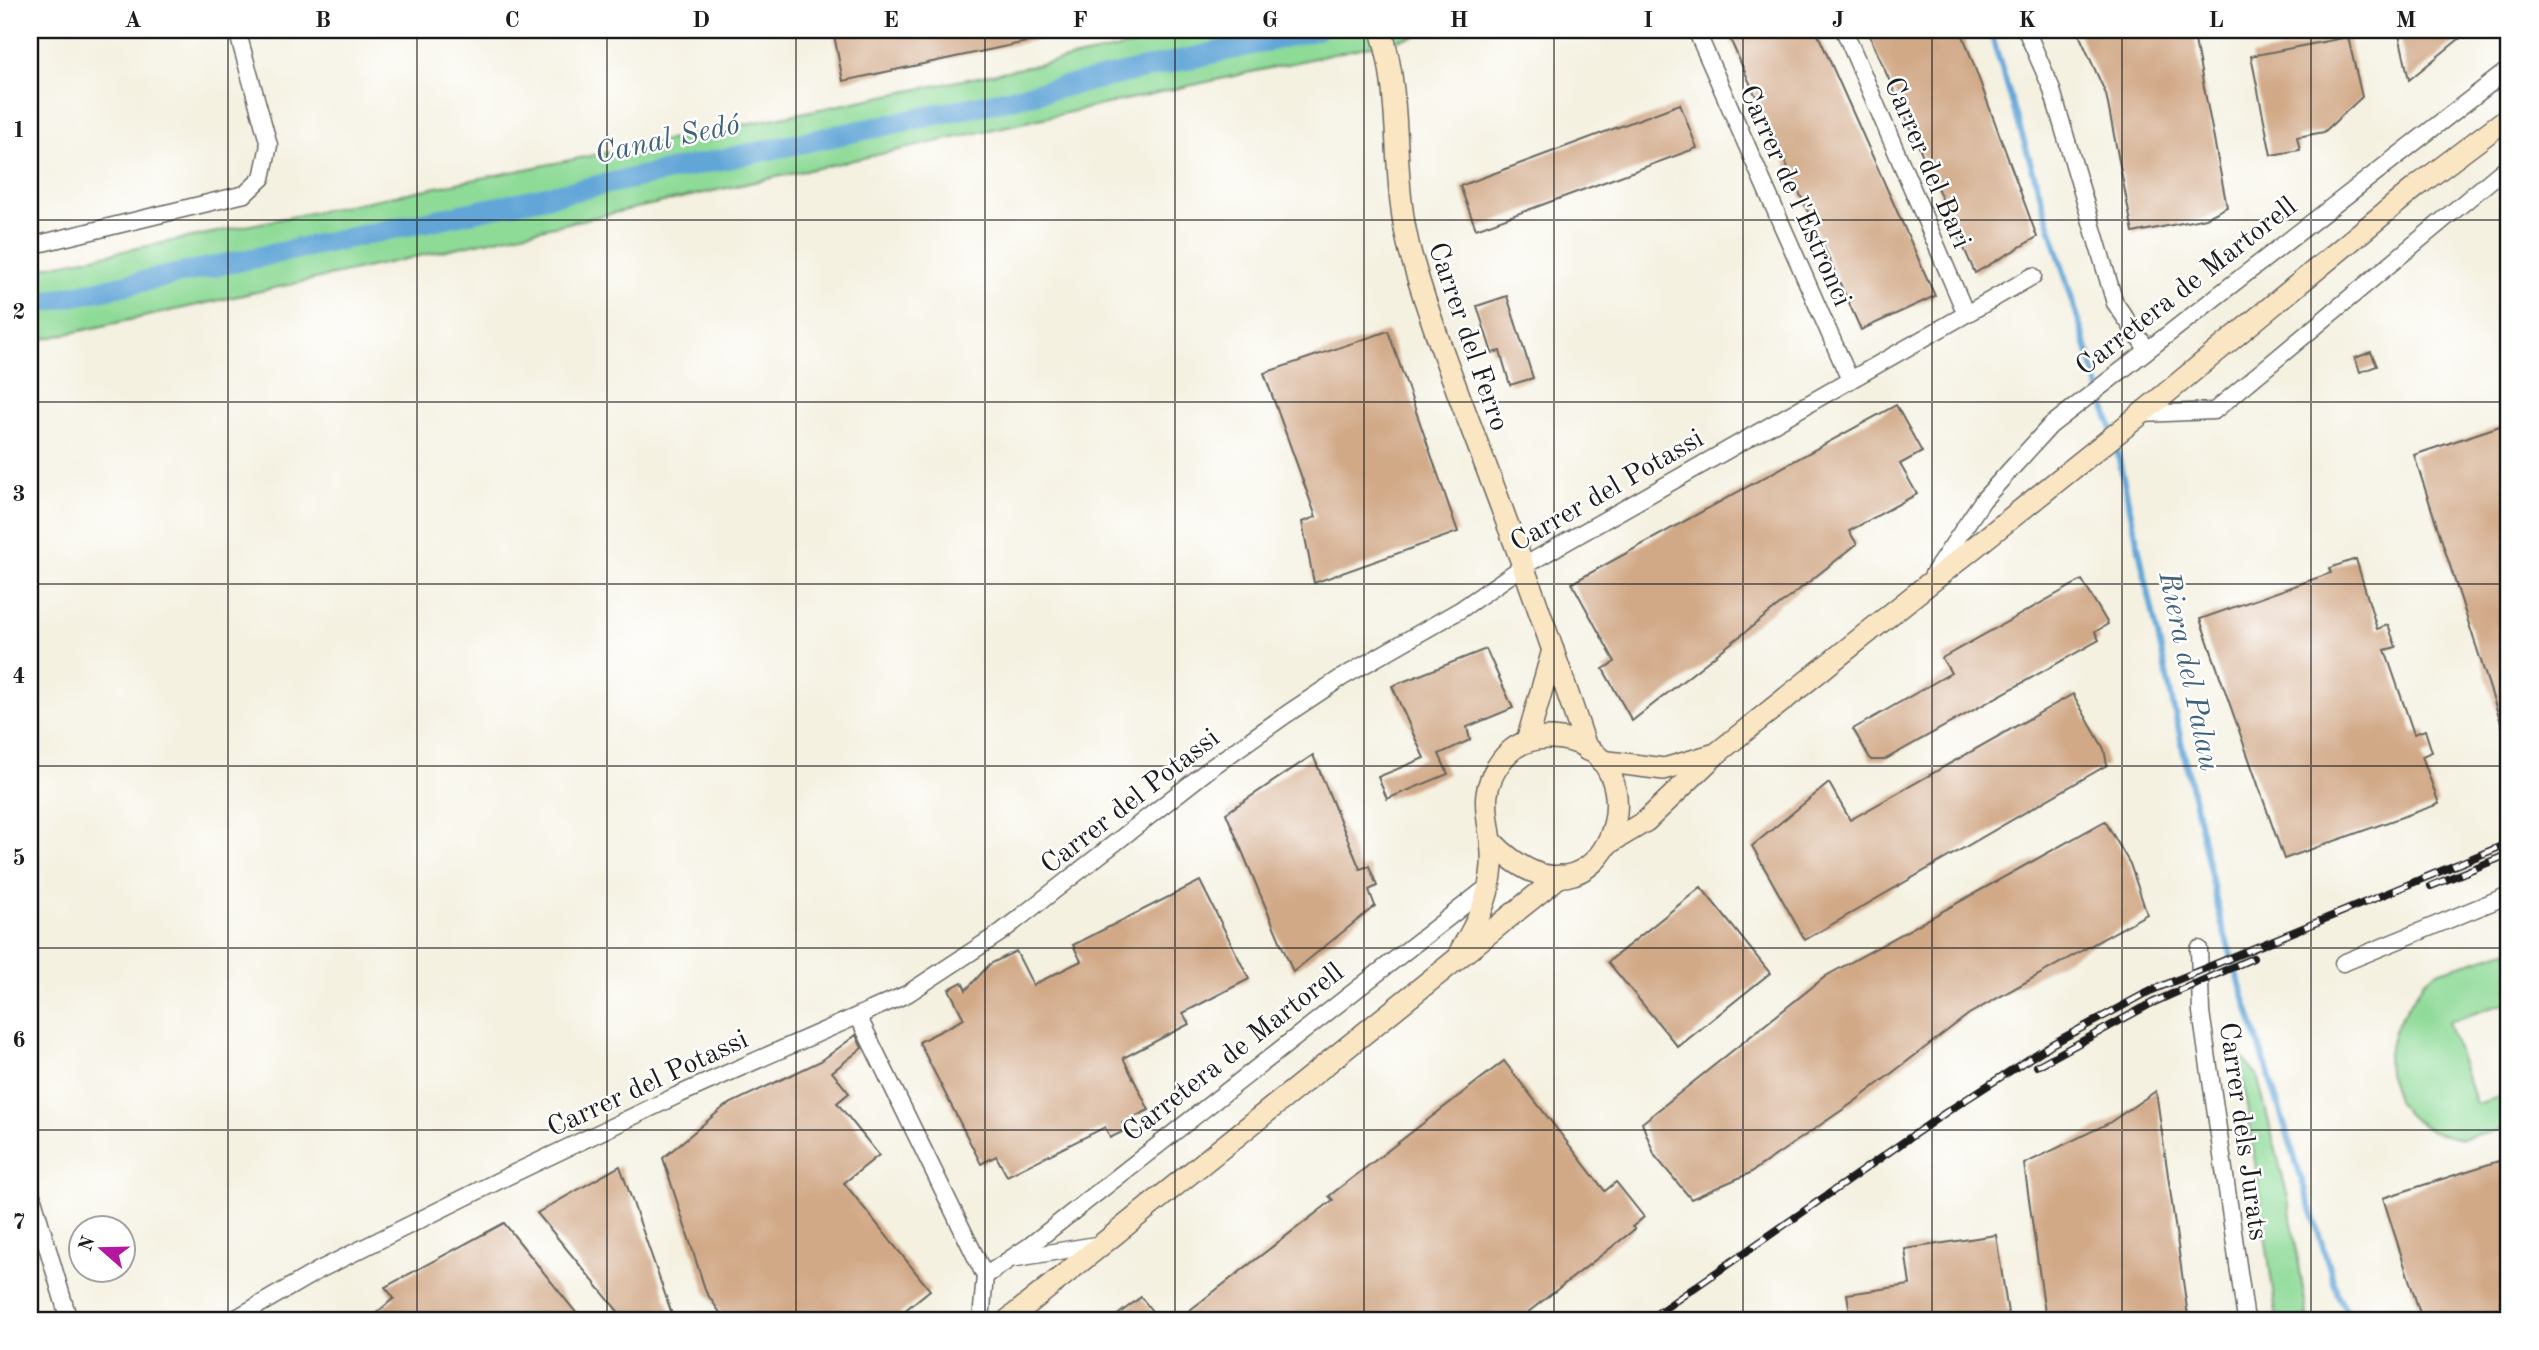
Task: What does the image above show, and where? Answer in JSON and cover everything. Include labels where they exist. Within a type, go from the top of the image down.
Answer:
[{"type":"main road","name":"Carrer del Ferro","points":[[1384,40],[1392,75],[1400,200],[1410,253],[1521,567],[1594,756]]},
{"type":"main road","name":"Carretera de Martorell","points":[[1008,1320],[1560,876],[1588,866],[1609,843],[1646,821],[1716,754],[1930,580],[2141,414],[2416,187],[2509,117]]},
{"type":"main road","points":[[1527,741],[1553,650]]},
{"type":"main road","name":"Carretera de Martorell","points":[[1455,961],[1473,930],[1490,885],[1492,842],[1485,816],[1491,778],[1505,756],[1527,741],[1559,739],[1594,756],[1664,769],[1716,754]]},
{"type":"main road","points":[[1594,756],[1615,787],[1618,816],[1609,843]]},
{"type":"main road","points":[[1492,842],[1520,867],[1542,876],[1560,876]]},
{"type":"street","points":[[30,246],[245,194],[262,177],[269,145],[237,30]]},
{"type":"street","name":"Carrer de l'Estronci","points":[[1696,30],[1850,380]]},
{"type":"street","name":"Carrer del Bari","points":[[1844,30],[1966,314]]},
{"type":"street","points":[[2026,30],[2051,87],[2116,303],[2147,349]]},
{"type":"street","name":"Carretera de Martorell","points":[[1930,580],[1983,500],[2050,426],[2509,69]]},
{"type":"street","points":[[2141,414],[2214,411],[2509,164]]},
{"type":"street","name":"Carrer del Potassi","points":[[233,1320],[319,1270],[506,1177],[678,1095],[907,994],[1000,933],[1212,767],[1341,678],[1460,610],[1521,567],[2033,276]]},
{"type":"street","name":"Carretera de Martorell","points":[[985,1276],[1490,885]]},
{"type":"street","points":[[2343,963],[2509,895]]},
{"type":"street","name":"Carrer dels Jurats","points":[[2199,949],[2201,1012],[2246,1320]]},
{"type":"street","points":[[858,1016],[985,1276],[981,1320]]},
{"type":"street","points":[[30,1189],[69,1320]]},
{"type":"street","name":"Carretera de Martorell","points":[[1009,1260],[1104,1243]]},
{"type":"green space","points":[[1208,30],[1442,30],[30,342],[30,270]]},
{"type":"green space","points":[[2509,950],[2509,1002],[2448,1022],[2476,1104],[2509,1094],[2509,1128],[2461,1139],[2432,1132],[2407,1114],[2398,1102],[2388,1073],[2387,1057],[2395,1028],[2424,981],[2440,971]]},
{"type":"green space","points":[[2240,1056],[2257,1075],[2288,1198],[2308,1320],[2277,1320]]},
{"type":"building","points":[[833,30],[1049,30],[1050,37],[843,81]]},
{"type":"building","points":[[1726,30],[1816,30],[1935,296],[1861,330]]},
{"type":"building","points":[[1867,30],[1961,30],[2037,237],[1975,273]]},
{"type":"building","points":[[2077,30],[2193,30],[2227,207],[2206,218],[2133,233],[2106,94]]},
{"type":"building","points":[[2398,30],[2470,30],[2409,80]]},
{"type":"building","points":[[2348,37],[2362,97],[2324,132],[2297,137],[2300,150],[2271,155],[2251,56]]},
{"type":"building","points":[[1680,104],[1697,148],[1476,229],[1460,186]]},
{"type":"building","points":[[1507,296],[1533,378],[1510,385],[1500,351],[1492,353],[1477,306]]},
{"type":"building","points":[[1388,331],[1458,532],[1314,583],[1302,522],[1316,517],[1264,373]]},
{"type":"building","points":[[2371,352],[2377,366],[2360,372],[2355,358]]},
{"type":"building","points":[[1896,405],[1922,452],[1900,464],[1917,494],[1849,531],[1857,544],[1632,721],[1603,669],[1615,662],[1572,583]]},
{"type":"building","points":[[2509,423],[2509,738],[2506,738],[2414,455]]},
{"type":"building","points":[[2356,559],[2377,629],[2388,625],[2396,647],[2385,650],[2414,734],[2425,730],[2432,752],[2422,756],[2439,804],[2284,859],[2200,619],[2331,573],[2329,568]]},
{"type":"building","points":[[2082,580],[2108,624],[2095,632],[2099,640],[1884,760],[1871,760],[1853,729],[1951,673],[1942,658]]},
{"type":"building","points":[[1486,649],[1513,708],[1467,727],[1470,740],[1439,754],[1448,774],[1387,799],[1378,777],[1424,758],[1392,686]]},
{"type":"building","points":[[2073,694],[2104,749],[2107,765],[1805,940],[1752,846],[1829,783],[1850,820]]},
{"type":"building","points":[[1313,755],[1360,869],[1369,866],[1377,886],[1369,890],[1375,906],[1293,972],[1226,813]]},
{"type":"building","points":[[2105,821],[2130,864],[2147,914],[1969,1014],[1854,1102],[1750,1173],[1691,1199],[1655,1156],[1642,1123],[1826,976]]},
{"type":"building","points":[[1200,881],[1249,979],[1183,1013],[1189,1024],[1123,1058],[1149,1110],[1122,1123],[1126,1130],[1110,1138],[1105,1127],[1007,1176],[996,1156],[981,1164],[919,1042],[964,1019],[949,989],[962,982],[966,990],[990,964],[1016,951],[1033,985],[1081,961],[1073,945]]},
{"type":"building","points":[[1701,887],[1770,973],[1678,1047],[1608,962]]},
{"type":"building","points":[[856,1035],[862,1048],[832,1072],[849,1093],[837,1103],[879,1155],[844,1183],[930,1290],[893,1320],[725,1320],[706,1292],[663,1158],[725,1106],[821,1061]]},
{"type":"building","points":[[1504,1061],[1605,1191],[1616,1182],[1644,1217],[1632,1227],[1635,1229],[1518,1320],[1177,1320],[1333,1200],[1329,1196]]},
{"type":"building","points":[[2156,1091],[2188,1316],[2159,1320],[2046,1320],[2024,1164],[2109,1123]]},
{"type":"building","points":[[2505,1159],[2509,1171],[2509,1320],[2422,1320],[2383,1198]]},
{"type":"building","points":[[620,1166],[674,1320],[625,1320],[537,1213]]},
{"type":"building","points":[[504,1223],[582,1320],[368,1320],[394,1298],[385,1287]]},
{"type":"building","points":[[1996,1235],[2009,1320],[1851,1320],[1847,1294],[1910,1285],[1905,1249]]},
{"type":"building","points":[[1141,1297],[1159,1320],[1111,1320]]},
{"type":"waterway","name":"Canal Sedó","points":[[30,305],[996,102],[1316,30]]},
{"type":"waterway","name":"Riera del Palau","points":[[1990,30],[2112,430]]},
{"type":"waterway","name":"Riera del Palau","points":[[2115,441],[2222,926],[2338,1295],[2350,1320]]},
{"type":"railway","points":[[1648,1320],[1945,1113],[2052,1044],[2150,991],[2509,843]]},
{"type":"railway","points":[[2431,886],[2509,854]]},
{"type":"railway","points":[[2037,1066],[2152,1003],[2253,958]]}]
